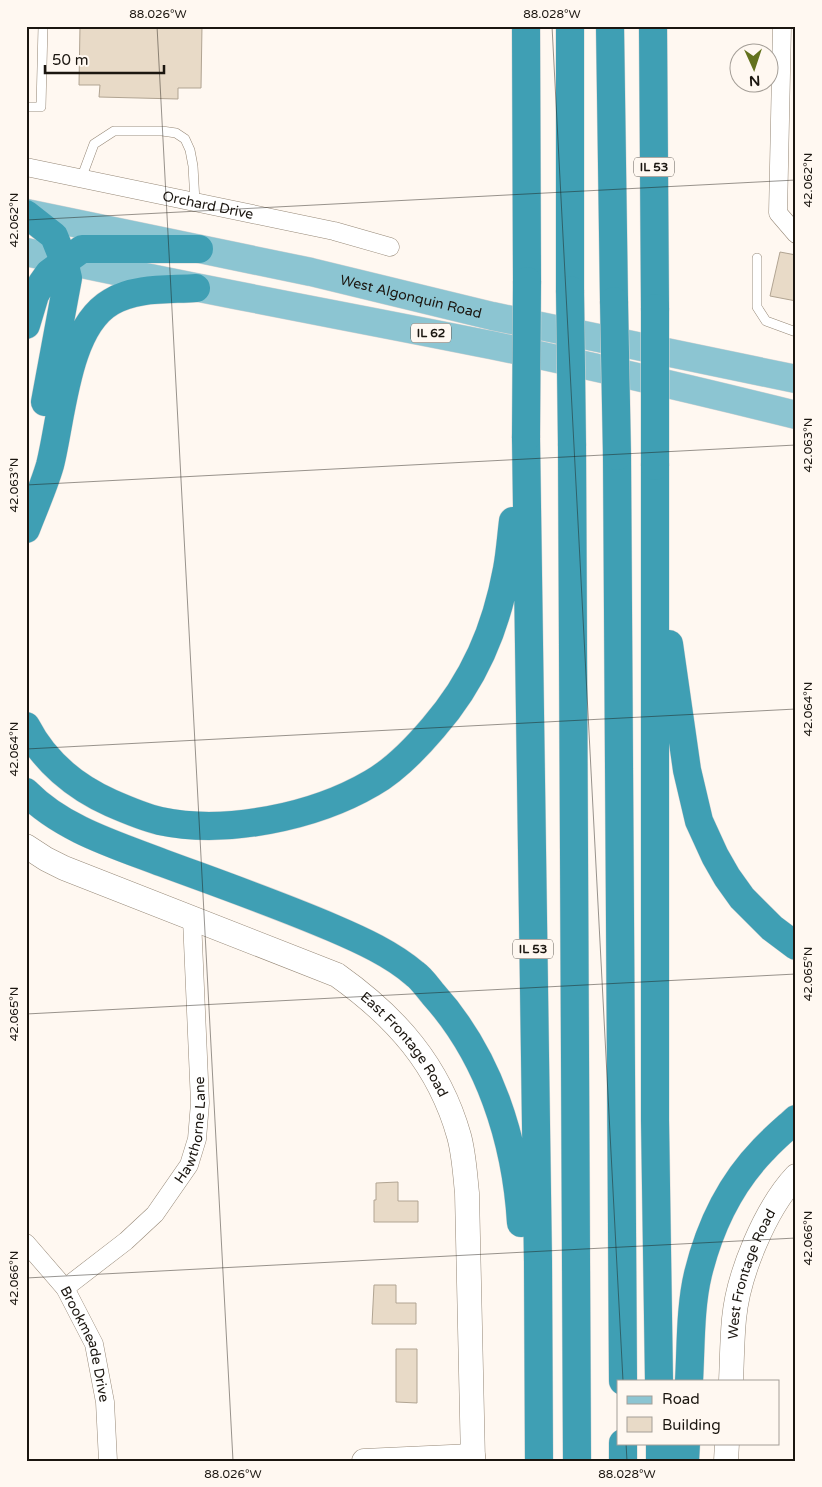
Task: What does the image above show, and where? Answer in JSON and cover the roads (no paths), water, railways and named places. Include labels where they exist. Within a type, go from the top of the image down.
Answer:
[{"type":"highway","points":[[506,26],[509,79],[527,167]]},
{"type":"highway","name":"IL 53","points":[[526,26],[526,438],[538,1232],[539,1448]]},
{"type":"highway","points":[[570,26],[577,1461]]},
{"type":"highway","points":[[610,26],[617,456],[623,1380]]},
{"type":"highway","name":"IL 53","points":[[653,26],[655,308],[654,1120],[659,1380]]},
{"type":"highway","points":[[26,214],[54,236],[64,261],[68,278],[35,455],[26,527]]},
{"type":"highway","points":[[26,325],[35,295],[49,273],[82,249],[199,249]]},
{"type":"highway","points":[[26,527],[50,466],[68,376],[76,352],[94,315],[112,301],[125,295],[146,291],[196,288]]},
{"type":"highway","points":[[26,726],[32,737],[58,769],[77,784],[121,808],[162,821],[189,825],[226,825],[266,821],[293,815],[322,805],[352,794],[373,782],[411,751],[433,728],[452,705],[472,674],[486,646],[507,570],[526,438]]},
{"type":"highway","points":[[655,550],[687,770],[699,821],[723,870],[742,898],[772,928],[796,946]]},
{"type":"highway","points":[[26,792],[47,808],[86,832],[310,918],[356,938],[416,974],[446,1009],[475,1052],[495,1096],[519,1192],[526,1303],[539,1448]]},
{"type":"highway","points":[[689,1380],[698,1275],[715,1220],[743,1174],[762,1151],[796,1119]]},
{"type":"highway","points":[[623,1444],[623,1461]]},
{"type":"highway","points":[[660,1444],[660,1461]]},
{"type":"highway","points":[[685,1461],[686,1444]]},
{"type":"main road","name":"West Algonquin Road","points":[[26,214],[311,272],[492,316],[796,379]]},
{"type":"main road","name":"IL 62","points":[[26,252],[196,288],[492,345],[689,388],[796,415]]},
{"type":"street","points":[[782,26],[778,213],[796,234]]},
{"type":"street","name":"Orchard Drive","points":[[26,167],[334,232],[390,247]]},
{"type":"street","name":"East Frontage Road","points":[[26,846],[64,868],[337,975],[375,1004],[394,1022],[428,1064],[459,1137],[465,1168],[473,1459]]},
{"type":"street","name":"Hawthorne Lane","points":[[65,1288],[126,1241],[155,1214],[189,1164],[197,1139],[200,1103],[192,919]]},
{"type":"street","name":"West Frontage Road","points":[[730,1380],[734,1318],[739,1290],[763,1225],[777,1201],[796,1176]]},
{"type":"street","name":"Brookmeade Drive","points":[[26,1243],[65,1288],[94,1344],[105,1402],[108,1461]]},
{"type":"street","points":[[726,1461],[727,1444]]},
{"type":"street","points":[[364,1461],[473,1459]]},
{"type":"lane","points":[[26,107],[41,107],[42,26]]},
{"type":"lane","points":[[81,179],[94,144],[114,131],[162,131],[176,133],[185,139],[190,150],[195,202]]},
{"type":"lane","points":[[757,258],[757,307],[766,321],[796,332]]}]
